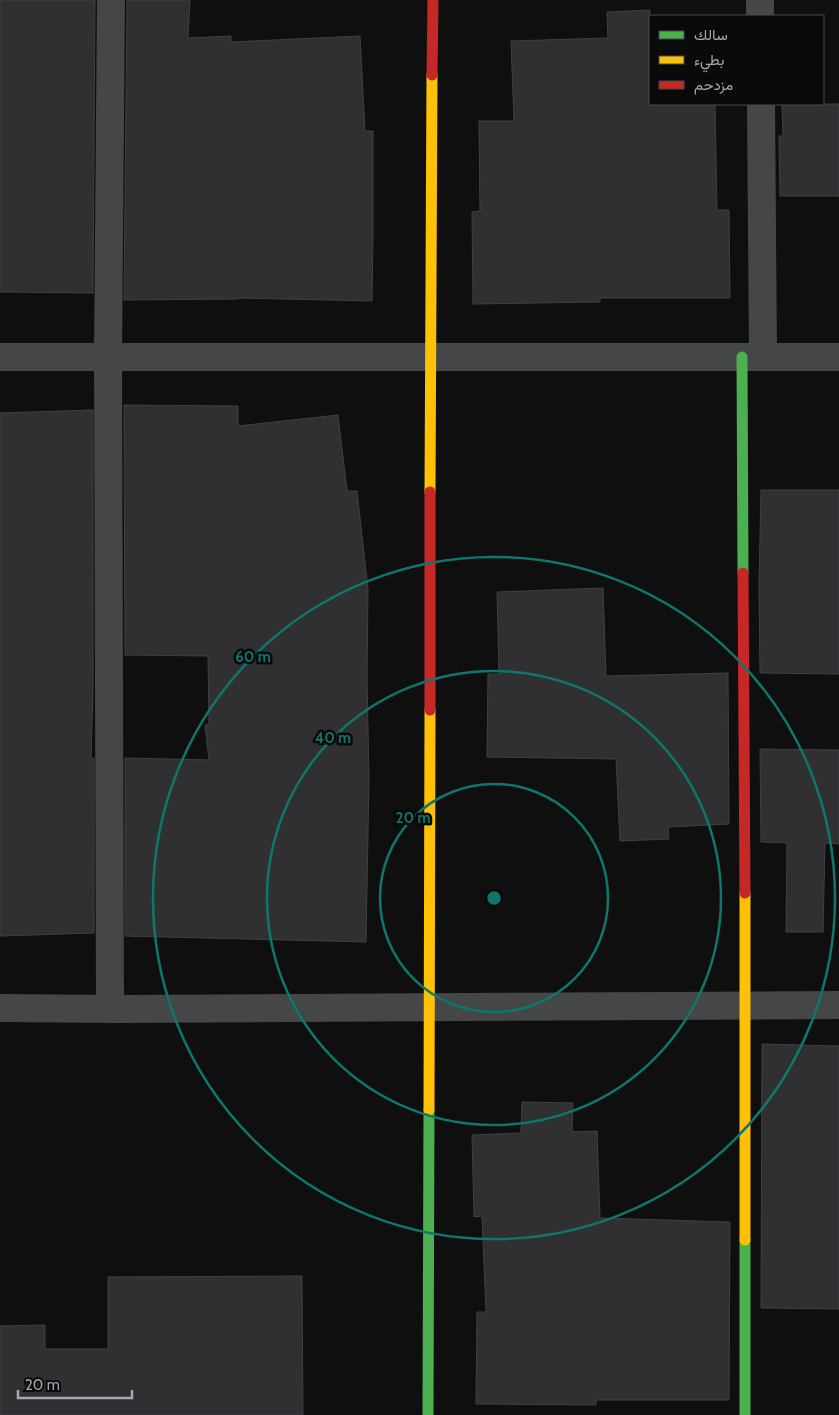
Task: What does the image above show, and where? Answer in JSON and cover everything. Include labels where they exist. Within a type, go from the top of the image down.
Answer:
[{"type":"street","points":[[110,1009],[108,358],[111,0]]},
{"type":"street","points":[[428,1415],[430,358],[433,0]]},
{"type":"street","points":[[760,0],[760,15]]},
{"type":"street","points":[[745,1415],[746,1005],[752,358],[761,105]]},
{"type":"street","points":[[0,358],[839,358]]},
{"type":"street","points":[[0,1008],[839,1005]]},
{"type":"building","points":[[0,0],[95,0],[93,293],[0,292]]},
{"type":"building","points":[[127,0],[190,0],[188,38],[231,36],[231,42],[360,36],[365,131],[373,131],[372,301],[238,298],[124,300]]},
{"type":"building","points":[[650,10],[649,105],[715,105],[717,210],[729,210],[730,298],[600,298],[600,302],[473,304],[472,212],[480,211],[479,121],[514,121],[511,41],[608,38],[607,12]]},
{"type":"building","points":[[839,104],[839,196],[780,196],[779,136],[783,136],[782,105]]},
{"type":"building","points":[[124,405],[238,406],[238,426],[338,415],[347,491],[357,491],[368,589],[369,778],[366,942],[125,936],[125,758],[209,760],[205,725],[209,724],[208,656],[125,655]]},
{"type":"building","points":[[93,410],[93,690],[91,758],[94,758],[94,933],[0,936],[0,413]]},
{"type":"building","points":[[761,490],[839,490],[839,674],[760,673]]},
{"type":"building","points":[[603,588],[606,676],[728,673],[729,824],[668,827],[669,839],[620,841],[616,759],[487,757],[488,674],[499,674],[497,592]]},
{"type":"building","points":[[760,749],[839,750],[839,844],[825,843],[823,932],[786,932],[787,843],[761,842]]},
{"type":"building","points":[[762,1044],[839,1046],[839,1309],[761,1308]]},
{"type":"building","points":[[522,1102],[573,1103],[572,1132],[597,1131],[600,1218],[730,1222],[729,1400],[596,1400],[596,1405],[476,1404],[477,1312],[486,1312],[482,1216],[474,1217],[472,1135],[521,1133]]},
{"type":"building","points":[[302,1276],[303,1415],[0,1415],[0,1326],[45,1325],[45,1349],[108,1349],[108,1277]]},
{"type":"traffic: fast","points":[[742,357],[743,573]]},
{"type":"traffic: fast","points":[[428,1415],[429,1110]]},
{"type":"traffic: fast","points":[[745,1240],[745,1415]]},
{"type":"traffic: slow","points":[[430,492],[432,75]]},
{"type":"traffic: slow","points":[[429,1110],[430,710]]},
{"type":"traffic: slow","points":[[745,893],[745,1240]]},
{"type":"traffic: jam","points":[[432,75],[433,0]]},
{"type":"traffic: jam","points":[[430,492],[430,710]]},
{"type":"traffic: jam","points":[[743,573],[745,893]]}]
